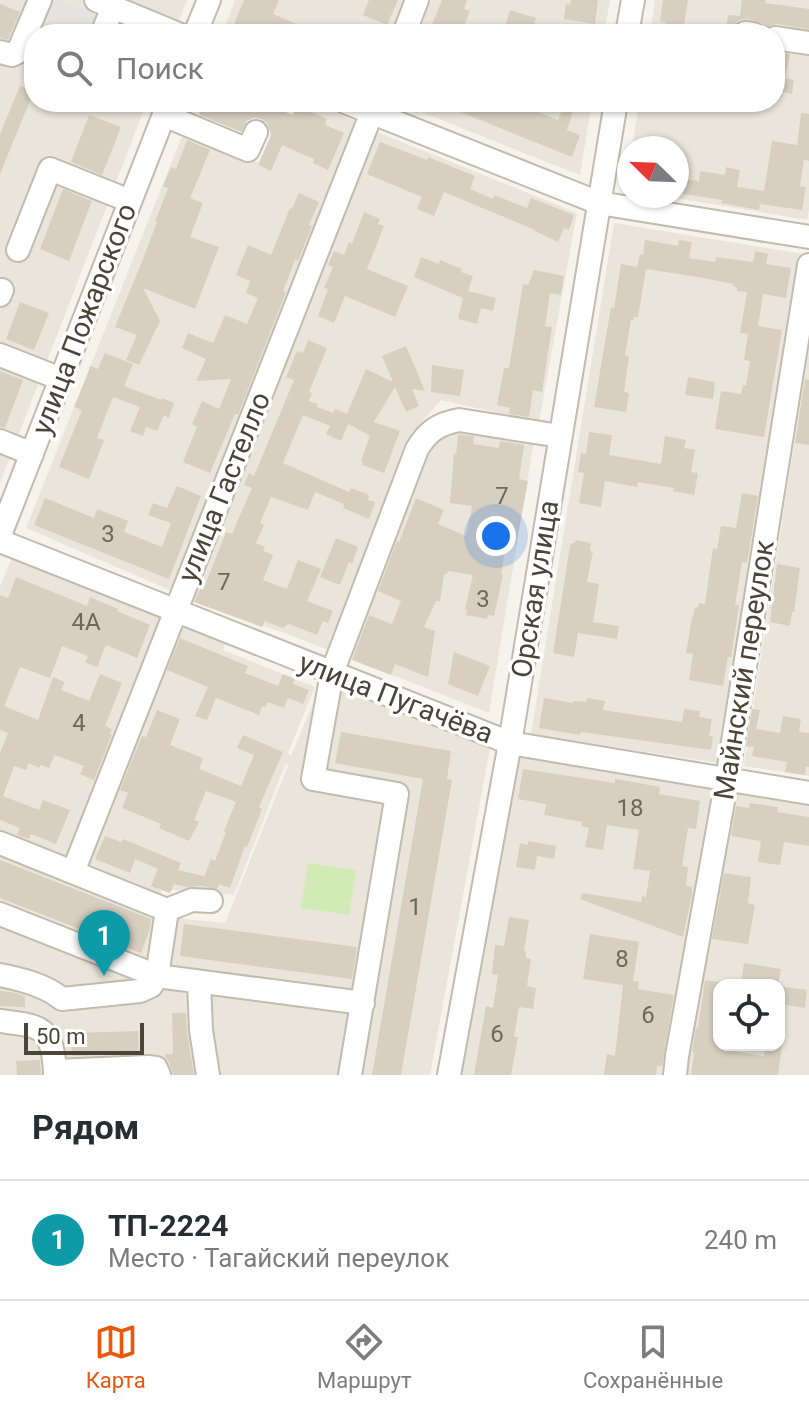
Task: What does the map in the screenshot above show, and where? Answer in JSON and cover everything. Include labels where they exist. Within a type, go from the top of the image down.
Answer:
[{"type":"street","points":[[30,24],[40,0]]},
{"type":"street","points":[[199,24],[209,0]]},
{"type":"street","points":[[408,24],[417,0]]},
{"type":"street","points":[[629,24],[633,0]]},
{"type":"street","points":[[103,24],[104,4],[153,24]]},
{"type":"street","points":[[0,52],[12,55],[18,52],[24,38]]},
{"type":"street","points":[[785,39],[809,43]]},
{"type":"street","name":"улица Пожарского","points":[[0,538],[165,112]]},
{"type":"street","points":[[172,112],[248,150],[256,132]]},
{"type":"street","name":"улица Гастелло","points":[[73,872],[372,112]]},
{"type":"street","points":[[386,112],[599,203],[809,237]]},
{"type":"street","name":"Орская улица","points":[[449,1075],[510,743],[614,112]]},
{"type":"street","points":[[18,250],[50,169],[130,201]]},
{"type":"street","name":"Майнский переулок","points":[[675,1075],[727,779],[809,265]]},
{"type":"street","points":[[0,355],[61,379]]},
{"type":"street","points":[[350,1075],[397,794],[313,779],[332,673],[417,449],[430,431],[444,423],[459,420],[560,436]]},
{"type":"street","points":[[1,443],[32,454]]},
{"type":"street","name":"улица Пугачёва","points":[[0,538],[175,611],[510,743],[809,793]]},
{"type":"street","points":[[0,843],[167,910],[192,900],[211,901]]},
{"type":"street","points":[[38,1027],[50,1007],[62,999],[140,991],[151,986],[157,976],[167,910]]},
{"type":"street","points":[[0,914],[157,976],[363,1003]]},
{"type":"street","points":[[0,975],[54,992],[62,999]]},
{"type":"street","points":[[199,982],[201,1030],[208,1075]]},
{"type":"street","points":[[0,1021],[38,1027],[46,1033],[54,1052],[55,1073],[148,1067],[156,1068],[159,1075]]},
{"type":"shaded area","points":[[0,0],[187,0],[178,24],[24,24],[24,112],[143,112],[0,483]]},
{"type":"shaded area","points":[[51,0],[60,0],[120,24],[41,24]]},
{"type":"shaded area","points":[[235,0],[406,0],[397,24],[226,24]]},
{"type":"shaded area","points":[[431,0],[610,0],[606,24],[422,24]]},
{"type":"shaded area","points":[[655,0],[809,0],[807,220],[689,200],[689,136],[634,136],[637,112],[785,112],[785,24],[651,24]]},
{"type":"shaded area","points":[[293,112],[333,112],[358,122],[172,591],[26,528],[184,131],[260,163]]},
{"type":"shaded area","points":[[421,112],[590,112],[580,175]]},
{"type":"shaded area","points":[[377,132],[577,213],[539,422],[441,400],[418,426],[331,651],[250,622],[191,596]]},
{"type":"shaded area","points":[[614,223],[804,254],[719,763],[531,734]]},
{"type":"shaded area","points":[[809,348],[809,776],[744,766]]},
{"type":"shaded area","points":[[455,428],[534,441],[489,713],[344,656],[422,457]]},
{"type":"shaded area","points":[[13,555],[163,614],[67,857],[0,830],[0,587]]},
{"type":"shaded area","points":[[183,628],[225,644],[223,650],[315,687],[288,753],[291,756],[322,682],[490,748],[430,1075],[0,1075],[0,850],[167,917],[225,923],[289,763],[285,765],[234,895],[172,890],[170,893],[162,890],[160,895],[87,863],[153,700],[173,632]]},
{"type":"shaded area","points":[[518,752],[717,785],[669,1075],[459,1075]]},
{"type":"shaded area","points":[[730,790],[809,803],[809,1075],[687,1075],[686,1058]]},
{"type":"green space","points":[[308,863],[356,870],[349,915],[301,908]]},
{"type":"building","points":[[244,0],[279,0],[273,14],[296,24],[234,24]]},
{"type":"building","points":[[369,0],[398,0],[387,24],[363,15]]},
{"type":"building","points":[[442,0],[467,0],[464,9],[470,11],[465,24],[432,24]]},
{"type":"building","points":[[571,0],[598,0],[595,24],[564,19],[566,4],[570,5]]},
{"type":"building","points":[[663,0],[688,0],[684,24],[660,21]]},
{"type":"building","points":[[742,0],[766,0],[765,3],[809,9],[809,29],[763,24],[747,19],[727,24],[728,15],[740,16]]},
{"type":"building","points":[[0,4],[20,12],[8,40],[0,38]]},
{"type":"building","points":[[510,10],[536,18],[534,24],[506,24]]},
{"type":"building","points":[[785,53],[790,54],[785,78]]},
{"type":"building","points":[[785,78],[794,80],[792,94],[785,93]]},
{"type":"building","points":[[20,86],[24,87],[25,112],[0,174],[0,134]]},
{"type":"building","points":[[200,112],[286,112],[293,115],[294,112],[311,112],[327,119],[325,125],[344,133],[328,170],[313,163],[314,159],[282,145],[271,171],[258,165],[271,135],[267,123],[254,118],[247,121],[241,132],[199,115]]},
{"type":"building","points":[[460,112],[538,112],[558,120],[561,112],[573,112],[567,130],[580,135],[572,157]]},
{"type":"building","points":[[801,113],[809,114],[809,161],[804,160],[800,186],[806,187],[802,210],[760,204],[759,210],[689,195],[689,180],[699,181],[700,171],[725,175],[726,167],[740,170],[737,187],[764,191],[772,141],[797,145]]},
{"type":"building","points":[[89,115],[121,127],[102,175],[71,162]]},
{"type":"building","points":[[187,140],[210,150],[190,198],[203,203],[190,237],[219,247],[195,309],[143,288],[160,321],[139,365],[126,360],[137,335],[115,327],[157,222],[168,188],[163,186],[171,167],[176,169]]},
{"type":"building","points":[[380,142],[475,176],[470,189],[493,199],[494,195],[527,208],[531,198],[574,215],[569,230],[564,228],[558,242],[444,192],[434,216],[417,209],[422,197],[367,174]]},
{"type":"building","points":[[63,189],[92,201],[69,261],[40,249]]},
{"type":"building","points":[[299,193],[319,202],[309,225],[312,226],[298,261],[295,260],[283,291],[286,292],[238,415],[235,414],[210,473],[183,462],[197,427],[192,424],[202,401],[219,409],[231,379],[196,381],[206,359],[182,348],[188,333],[213,343],[225,315],[247,324],[258,298],[246,293],[250,281],[236,275],[248,245],[271,255]]},
{"type":"building","points":[[364,212],[380,219],[378,224],[384,226],[367,269],[408,286],[395,317],[345,296],[334,323],[318,316],[328,289],[324,288],[333,267],[328,265],[334,251],[344,255],[349,242],[352,244]]},
{"type":"building","points":[[645,240],[678,246],[679,240],[692,242],[689,258],[715,262],[716,257],[753,262],[755,251],[768,254],[766,264],[791,268],[786,298],[763,294],[758,326],[782,330],[764,437],[715,429],[721,391],[741,394],[743,385],[746,385],[750,361],[744,360],[748,334],[740,333],[747,292],[737,291],[733,284],[704,278],[646,269],[638,317],[631,319],[625,356],[629,356],[624,392],[629,393],[626,412],[594,407],[621,264],[637,267]]},
{"type":"building","points":[[421,257],[439,264],[440,260],[473,276],[468,291],[496,298],[493,311],[481,308],[477,324],[458,319],[463,298],[414,277]]},
{"type":"building","points":[[534,270],[564,276],[561,295],[550,293],[545,326],[552,327],[542,392],[533,390],[529,417],[509,414],[510,408],[497,405],[504,368],[509,368],[523,284],[528,285]]},
{"type":"building","points":[[20,302],[49,313],[34,350],[6,339]]},
{"type":"building","points":[[308,340],[327,348],[309,392],[312,393],[309,401],[318,404],[317,407],[347,414],[366,369],[393,382],[382,356],[406,346],[425,391],[412,389],[419,406],[406,412],[395,387],[374,422],[400,431],[384,473],[362,465],[370,436],[348,424],[341,441],[326,434],[330,426],[303,415],[283,463],[349,492],[351,488],[367,494],[368,500],[375,502],[369,519],[315,492],[308,510],[271,497],[256,543],[265,547],[263,551],[273,555],[263,580],[287,589],[298,560],[321,569],[307,601],[333,611],[328,623],[323,621],[317,635],[289,624],[283,628],[265,621],[262,627],[194,602],[200,589],[203,590],[226,532],[232,534],[252,488],[244,485],[249,473],[254,476],[294,380],[286,377],[297,351],[303,353]]},
{"type":"building","points":[[105,353],[133,364],[124,386],[174,403],[169,418],[164,415],[157,431],[146,427],[143,436],[130,431],[140,407],[113,397],[97,438],[104,440],[89,479],[59,467],[82,410],[74,407],[90,366],[98,369]]},
{"type":"building","points":[[432,365],[464,370],[460,396],[431,392]]},
{"type":"building","points":[[0,371],[23,380],[5,428],[0,427]]},
{"type":"building","points":[[688,377],[715,382],[713,399],[685,395]]},
{"type":"building","points":[[805,379],[809,380],[809,445],[795,443]]},
{"type":"building","points":[[589,432],[612,435],[609,455],[661,464],[665,436],[686,440],[684,448],[695,450],[691,472],[698,473],[694,495],[638,482],[637,487],[605,481],[601,507],[579,503],[584,473],[578,472],[581,453],[586,454]]},
{"type":"building","points":[[458,435],[474,436],[473,444],[499,448],[500,441],[524,445],[519,479],[528,481],[516,545],[506,544],[494,616],[488,615],[487,619],[466,615],[473,575],[448,571],[444,574],[440,601],[436,601],[424,627],[435,631],[428,677],[395,664],[391,675],[352,660],[369,615],[392,624],[401,601],[378,591],[416,498],[444,510],[438,524],[466,536],[472,506],[450,503]]},
{"type":"building","points":[[177,486],[201,496],[169,579],[34,525],[45,498],[94,518],[97,509],[128,521],[124,532],[162,547],[171,523],[148,515],[153,503],[167,508]]},
{"type":"building","points":[[742,493],[758,496],[747,563],[742,562],[733,645],[723,686],[689,680],[693,654],[686,653],[692,617],[699,603],[705,604],[713,548],[717,549],[721,526],[736,528]]},
{"type":"building","points":[[336,538],[358,547],[340,585],[320,577]]},
{"type":"building","points":[[575,540],[591,543],[590,551],[593,551],[587,582],[599,584],[593,622],[619,626],[617,639],[578,633],[574,657],[553,653],[570,546]]},
{"type":"building","points":[[777,564],[800,568],[790,626],[770,622]]},
{"type":"building","points":[[16,577],[87,606],[90,597],[150,625],[137,658],[106,645],[97,667],[85,662],[88,656],[62,646],[50,678],[20,667],[4,706],[38,720],[53,677],[65,682],[61,690],[89,701],[100,674],[122,683],[105,726],[112,729],[112,734],[94,780],[80,774],[84,766],[55,755],[49,768],[41,765],[39,768],[29,763],[26,770],[14,766],[3,796],[39,810],[43,800],[70,810],[56,844],[31,834],[29,839],[17,835],[20,828],[0,820],[0,753],[8,733],[0,730],[0,595],[8,598]]},
{"type":"building","points":[[180,638],[248,666],[245,673],[278,686],[283,674],[295,679],[293,684],[309,690],[303,704],[288,698],[284,708],[268,702],[265,707],[262,706],[259,715],[216,698],[207,720],[195,716],[208,687],[167,670]]},
{"type":"building","points":[[454,652],[490,666],[478,696],[448,684]]},
{"type":"building","points":[[544,698],[573,703],[586,702],[587,698],[605,701],[603,710],[682,722],[684,709],[700,711],[699,717],[712,719],[709,736],[713,737],[711,750],[539,728]]},
{"type":"building","points":[[752,709],[760,710],[756,729],[780,733],[783,716],[801,719],[799,732],[809,733],[809,767],[806,767],[805,775],[785,772],[787,762],[752,756],[754,747],[746,746]]},
{"type":"building","points":[[157,710],[180,719],[170,745],[203,758],[199,769],[241,786],[254,755],[237,748],[243,735],[283,752],[230,888],[219,884],[217,889],[174,884],[170,893],[151,886],[158,869],[135,859],[130,873],[95,859],[105,836],[121,842],[123,839],[181,863],[178,870],[204,876],[203,880],[211,859],[215,861],[236,802],[206,791],[194,820],[199,822],[189,841],[159,828],[161,824],[122,808],[128,793],[120,790],[142,736],[146,737]]},
{"type":"building","points":[[341,732],[451,751],[447,779],[452,780],[401,1075],[372,1075],[423,779],[335,763]]},
{"type":"building","points":[[523,769],[615,783],[615,779],[628,781],[660,787],[659,794],[700,801],[696,829],[688,828],[682,866],[688,867],[686,886],[692,887],[683,937],[580,899],[582,893],[641,902],[642,896],[646,897],[650,871],[633,869],[639,830],[607,825],[603,850],[585,847],[589,828],[582,826],[582,822],[544,815],[546,804],[518,799]]},
{"type":"building","points":[[750,803],[778,807],[777,812],[809,817],[809,846],[784,842],[780,865],[758,862],[761,841],[731,836],[736,806],[749,808]]},
{"type":"building","points":[[528,841],[556,846],[554,859],[537,856],[535,870],[516,867],[520,843],[528,845]]},
{"type":"building","points":[[0,860],[151,919],[141,953],[0,898]]},
{"type":"building","points":[[724,873],[751,877],[748,903],[755,905],[748,944],[712,939]]},
{"type":"building","points":[[509,917],[529,920],[524,951],[526,958],[531,959],[527,986],[536,988],[533,1009],[519,1007],[514,1037],[518,1037],[511,1075],[474,1075],[486,1006],[493,1008],[498,975],[492,974],[495,945],[504,946]]},
{"type":"building","points":[[184,924],[357,947],[352,979],[180,956]]},
{"type":"building","points":[[590,934],[639,942],[633,981],[639,982],[638,989],[674,995],[662,1066],[657,1066],[656,1075],[604,1075],[607,1054],[615,1056],[623,985],[583,979]]},
{"type":"building","points":[[744,963],[781,969],[779,979],[742,979]]},
{"type":"building","points":[[705,980],[713,981],[713,1051],[764,1056],[765,1051],[781,1051],[778,1075],[691,1075]]},
{"type":"building","points":[[785,987],[807,990],[805,1008],[785,1005]]},
{"type":"building","points":[[0,991],[25,996],[25,1007],[0,1006]]},
{"type":"building","points":[[172,1013],[186,1013],[194,1075],[173,1075],[165,1057],[165,1054],[173,1054]]},
{"type":"building","points":[[138,1031],[139,1053],[72,1056],[71,1033]]},
{"type":"building","points":[[40,1060],[41,1075],[17,1075],[16,1061]]},
{"type":"place","name":"ТП-2224","points":[[104,976]]}]
